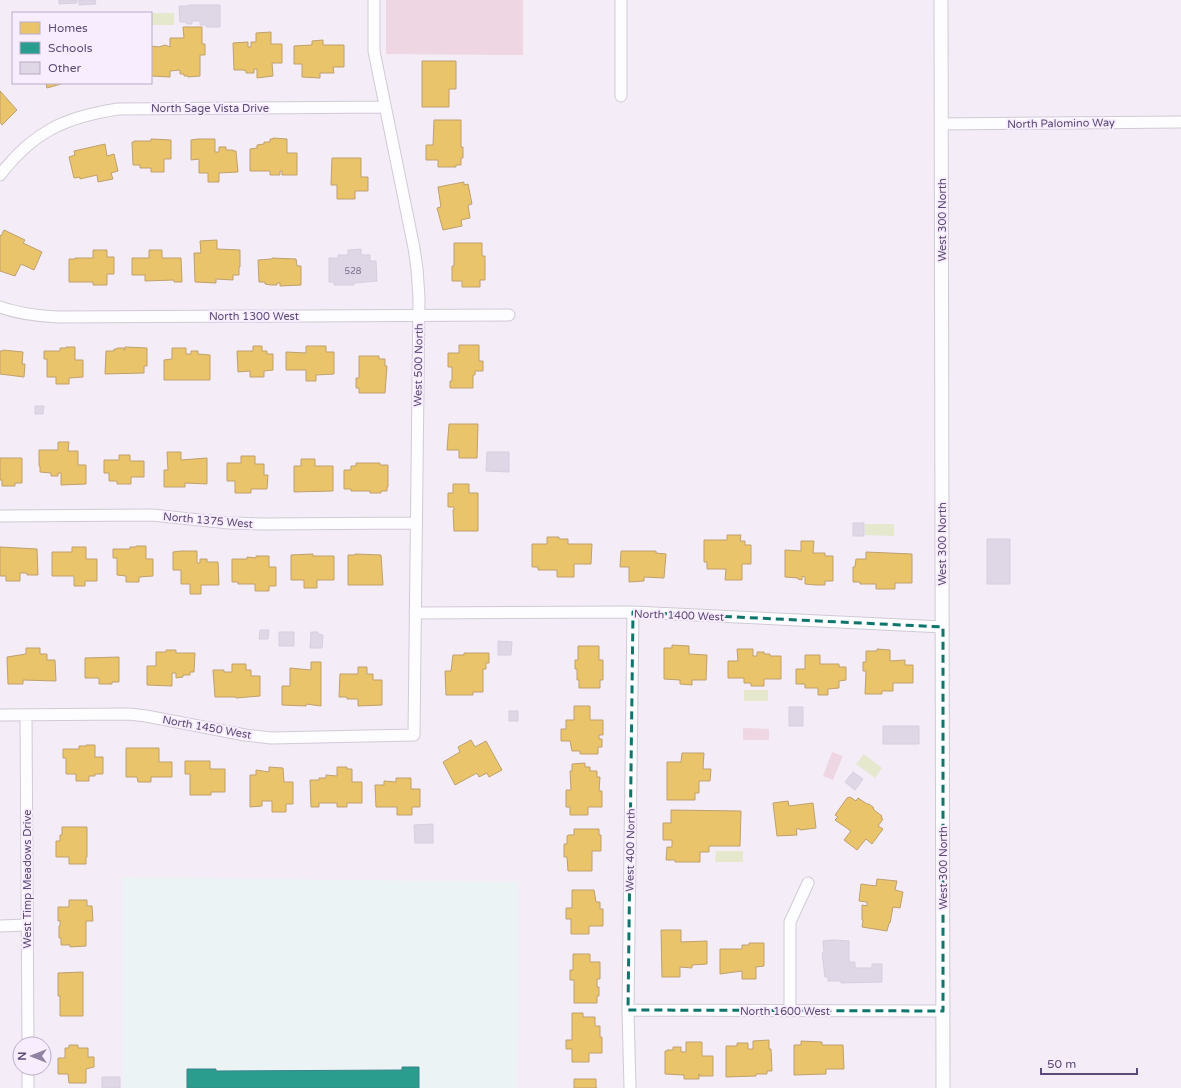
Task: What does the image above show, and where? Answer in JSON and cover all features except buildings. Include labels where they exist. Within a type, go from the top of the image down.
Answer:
[{"type":"street","name":"West 500 North","points":[[374,0],[374,51],[417,269],[418,316],[414,735]]},
{"type":"street","points":[[621,0],[621,96]]},
{"type":"street","name":"West 300 North","points":[[941,0],[943,1088]]},
{"type":"street","name":"North Sage Vista Drive","points":[[0,175],[11,161],[41,135],[58,124],[96,112],[118,109],[385,107]]},
{"type":"street","name":"North Palomino Way","points":[[942,124],[1181,122]]},
{"type":"street","name":"North 1300 West","points":[[0,307],[21,313],[58,317],[509,315]]},
{"type":"street","name":"North 1375 West","points":[[0,516],[152,515],[229,523],[263,524],[416,522]]},
{"type":"street","name":"North 1400 West","points":[[415,613],[632,612],[942,626]]},
{"type":"street","name":"West 400 North","points":[[630,1088],[628,1010],[632,612]]},
{"type":"street","name":"North 1450 West","points":[[0,715],[135,715],[245,735],[271,738],[414,735]]},
{"type":"street","name":"West Timp Meadows Drive","points":[[26,715],[28,1036]]},
{"type":"street","points":[[790,1010],[790,922],[808,883]]},
{"type":"street","points":[[0,926],[27,925]]},
{"type":"street","name":"North 1600 West","points":[[628,1010],[943,1011]]},
{"type":"street","points":[[28,1076],[28,1088]]},
{"type":"highlighted area","points":[[633,612],[943,627],[943,1011],[628,1010]]},
{"type":"shaded area","points":[[386,0],[523,0],[523,55],[386,54]]},
{"type":"shaded area","points":[[152,13],[174,13],[174,25],[152,25]]},
{"type":"shaded area","points":[[865,524],[894,524],[894,536],[865,535]]},
{"type":"shaded area","points":[[744,690],[768,690],[768,701],[744,701]]},
{"type":"shaded area","points":[[743,728],[769,729],[769,740],[743,740]]},
{"type":"shaded area","points":[[832,752],[843,756],[833,780],[823,776]]},
{"type":"shaded area","points":[[864,754],[882,768],[875,778],[856,764]]},
{"type":"shaded area","points":[[716,851],[743,851],[743,862],[715,862]]},
{"type":"shaded area","points":[[122,877],[518,882],[517,1088],[122,1088]]}]
